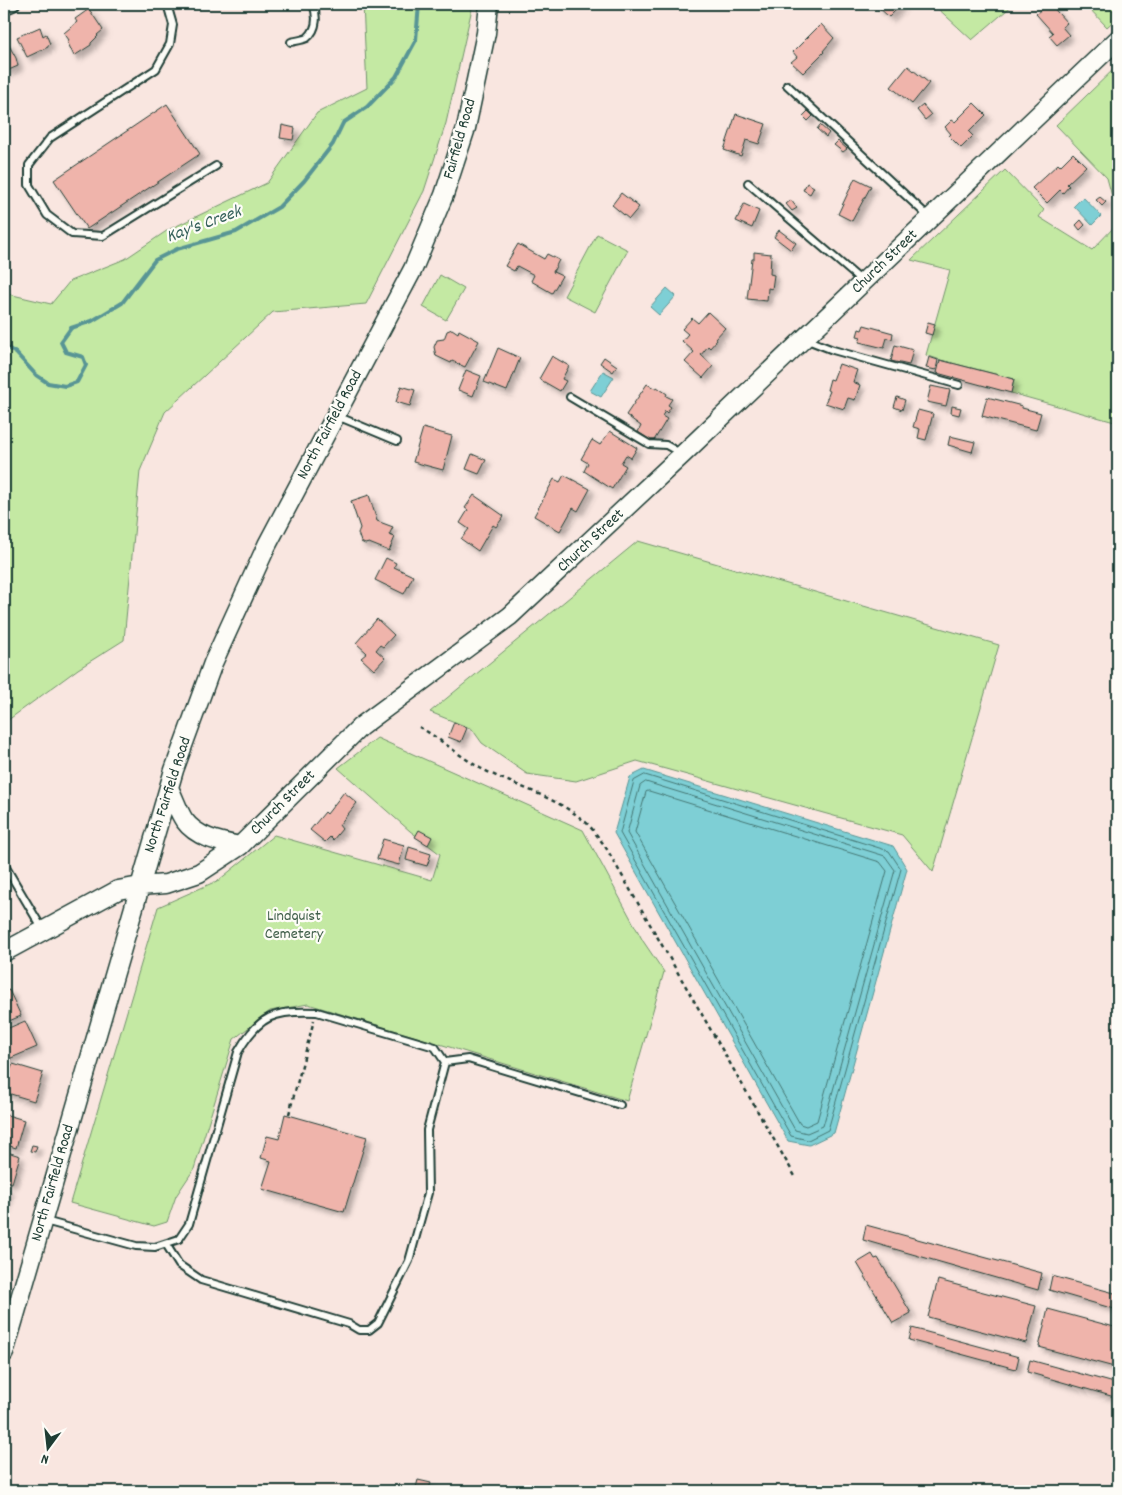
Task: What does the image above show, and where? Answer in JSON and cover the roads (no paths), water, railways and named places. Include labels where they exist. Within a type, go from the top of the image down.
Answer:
[{"type":"main road","name":"Fairfield Road","points":[[413,269],[444,195],[466,128],[486,33],[489,4]]},
{"type":"main road","name":"Church Street","points":[[4,952],[118,890],[166,884],[199,873],[240,846],[360,727],[510,616],[683,454],[1118,39]]},
{"type":"main road","name":"North Fairfield Road","points":[[4,1353],[169,788],[213,663],[267,545],[413,269]]},
{"type":"main road","points":[[169,788],[184,820],[202,836],[215,841],[240,846]]},
{"type":"street","points":[[4,8],[13,4]]},
{"type":"lane","points":[[167,4],[172,25],[170,44],[156,69],[50,138],[29,165],[29,185],[47,215],[72,234],[102,236],[216,166]]},
{"type":"lane","points":[[291,42],[306,38],[314,28],[316,20],[313,4]]},
{"type":"lane","points":[[787,85],[930,219]]},
{"type":"lane","points":[[748,183],[864,282]]},
{"type":"lane","points":[[804,339],[833,350],[959,385]]},
{"type":"lane","points":[[570,397],[649,444],[666,445],[683,454]]},
{"type":"lane","points":[[336,415],[397,441]]},
{"type":"lane","points":[[4,864],[43,931]]},
{"type":"lane","points":[[42,1220],[136,1246],[155,1247],[179,1239],[189,1224],[238,1052],[249,1034],[265,1019],[280,1013],[296,1011],[317,1012],[435,1047],[445,1062],[428,1130],[428,1193],[409,1260],[378,1323],[369,1330],[359,1330],[349,1324],[201,1280],[179,1265],[166,1244]]},
{"type":"lane","points":[[445,1062],[468,1059],[620,1105]]},
{"type":"water","points":[[1083,197],[1101,216],[1092,225],[1074,206]]},
{"type":"water","points":[[667,288],[676,296],[659,315],[650,307]]},
{"type":"water","points":[[603,371],[614,377],[601,397],[590,391]]},
{"type":"water","points":[[644,770],[893,846],[907,869],[834,1133],[809,1145],[788,1141],[614,833],[630,777]]},
{"type":"waterway","name":"Kay's Creek","points":[[4,346],[16,353],[36,375],[48,383],[65,386],[77,382],[86,365],[83,357],[66,352],[61,342],[71,328],[92,321],[122,303],[155,260],[177,249],[236,232],[279,207],[304,181],[333,144],[343,123],[367,107],[396,77],[416,40],[419,4]]},
{"type":"park label","name":"Lindquist Cemetery","points":[[294,925]]}]
